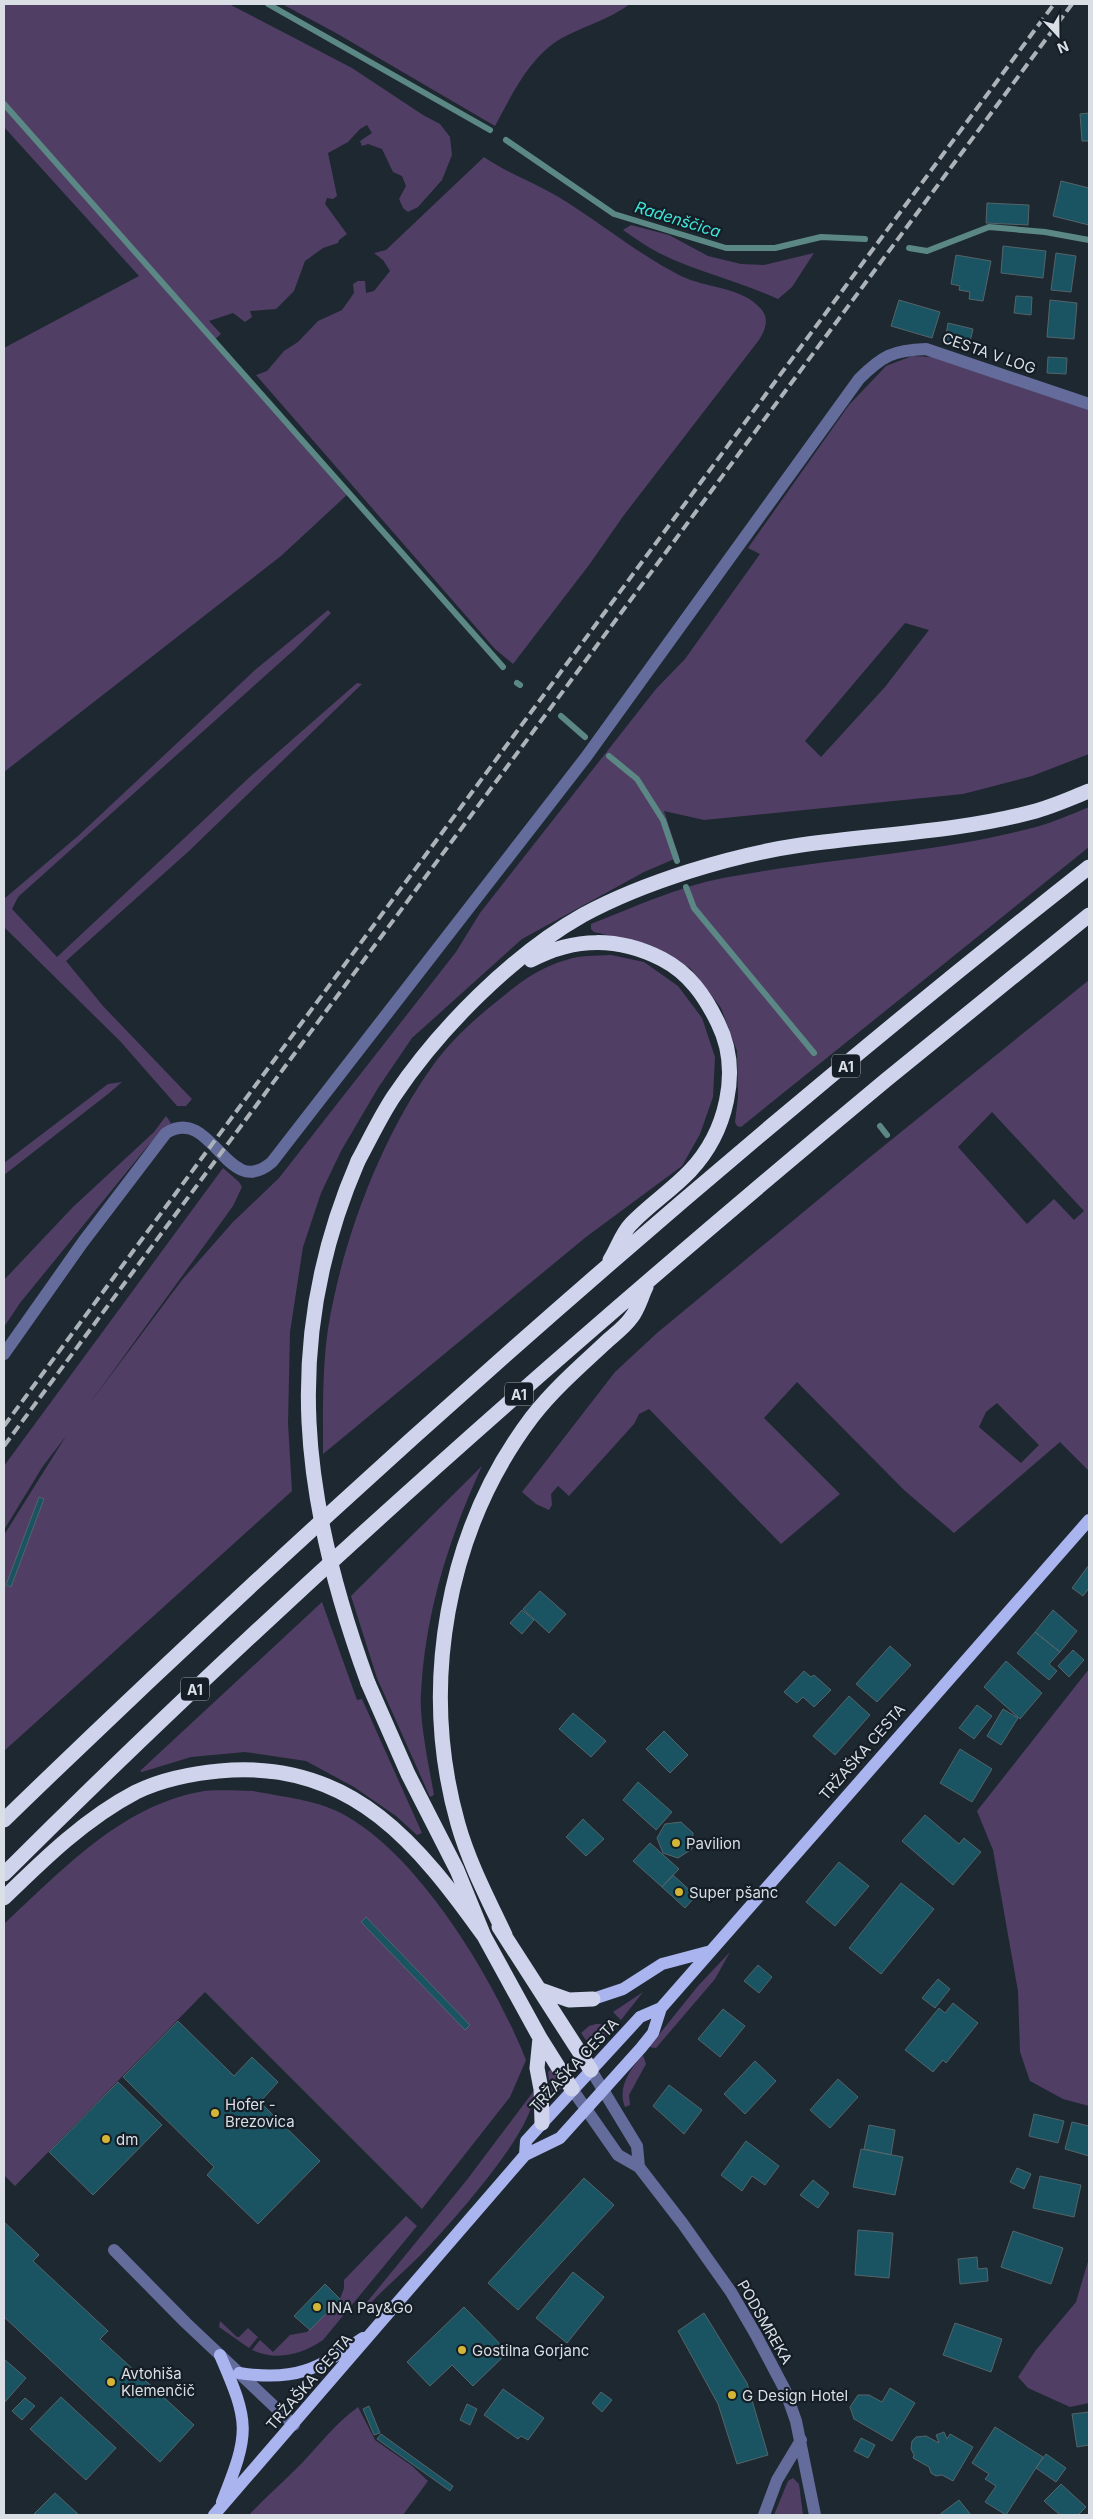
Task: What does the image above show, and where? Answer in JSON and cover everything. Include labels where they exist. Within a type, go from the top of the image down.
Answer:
[{"type":"highway","points":[[572,2089],[540,2038],[484,1936],[457,1870],[408,1774],[368,1683],[341,1604],[326,1547],[313,1478],[307,1408],[310,1331],[317,1286],[336,1216],[358,1161],[393,1098],[428,1049],[463,1011],[501,975],[584,915],[685,873],[799,846],[966,825],[1033,812],[1089,791]]},
{"type":"highway","name":"A1","points":[[4,1820],[258,1578],[465,1391],[858,1055],[1089,867]]},
{"type":"highway","name":"A1","points":[[4,1874],[126,1755],[288,1603],[505,1406],[649,1280],[887,1080],[1089,915]]},
{"type":"highway","points":[[501,975],[565,945],[602,942],[628,945],[648,952],[684,974],[700,991],[721,1030],[728,1054],[728,1089],[723,1116],[714,1136],[705,1153],[690,1171],[630,1225],[606,1269]]},
{"type":"highway","points":[[505,1935],[467,1849],[451,1794],[444,1754],[440,1696],[442,1648],[453,1588],[476,1516],[511,1447],[557,1388],[632,1318],[649,1280]]},
{"type":"highway","points":[[4,1898],[78,1829],[138,1791],[192,1774],[256,1770],[280,1772],[333,1788],[373,1810],[416,1848],[484,1936]]},
{"type":"highway","points":[[457,1870],[505,1935],[591,2070]]},
{"type":"highway","points":[[541,1990],[569,2000],[593,1998]]},
{"type":"highway","points":[[540,2038],[537,2068],[542,2089],[542,2123]]},
{"type":"main road","name":"TRŽAŠKA CESTA","points":[[216,2513],[377,2329],[525,2155],[560,2138],[652,2033],[661,2008],[1089,1520]]},
{"type":"main road","points":[[593,1998],[623,1990],[662,1964],[711,1951]]},
{"type":"main road","name":"TRŽAŠKA CESTA","points":[[525,2155],[526,2141],[572,2089],[640,2017],[661,2008]]},
{"type":"main road","points":[[239,2373],[278,2377],[308,2371],[330,2360],[377,2329]]},
{"type":"main road","points":[[216,2513],[241,2451],[244,2428],[239,2402],[220,2356]]},
{"type":"street","name":"CESTA V LOG","points":[[4,1354],[83,1242],[166,1133],[174,1128],[184,1126],[191,1128],[200,1133],[233,1165],[244,1171],[254,1173],[263,1170],[272,1162],[586,757],[859,379],[878,361],[890,354],[907,349],[926,349],[1089,404]]},
{"type":"street","name":"PODSMREKA","points":[[591,2070],[637,2146],[639,2167]]},
{"type":"street","name":"PODSMREKA","points":[[572,2089],[618,2154],[639,2167],[703,2252],[756,2335],[785,2390],[801,2440],[815,2515]]},
{"type":"street","points":[[114,2250],[220,2356],[294,2425]]},
{"type":"street","points":[[764,2515],[777,2480],[801,2440]]},
{"type":"shaded area","points":[[4,4],[229,4],[352,68],[423,115],[440,124],[450,137],[452,155],[442,180],[418,207],[408,212],[403,208],[399,199],[406,186],[402,176],[393,172],[382,149],[368,144],[362,146],[360,141],[372,133],[367,125],[360,129],[348,142],[328,153],[337,196],[333,199],[327,198],[325,204],[347,234],[338,243],[323,248],[305,261],[294,291],[276,309],[250,311],[252,317],[245,322],[233,313],[209,321],[221,334],[213,341],[349,493],[281,556],[4,772],[4,348],[139,276],[4,127]]},
{"type":"shaded area","points":[[282,4],[630,4],[614,14],[562,38],[540,55],[522,78],[495,126],[336,33]]},
{"type":"shaded area","points":[[484,157],[557,196],[681,276],[744,296],[761,309],[766,321],[759,340],[624,515],[589,565],[513,664],[495,649],[256,375],[267,371],[284,351],[298,342],[318,321],[342,310],[354,293],[353,284],[358,281],[365,281],[366,293],[374,291],[390,271],[383,260],[374,253],[386,250]]},
{"type":"shaded area","points":[[631,225],[669,235],[708,256],[741,264],[764,265],[814,253],[792,287],[778,299],[688,266],[659,253],[623,230]]},
{"type":"shaded area","points":[[912,356],[933,357],[1089,410],[1089,754],[1032,776],[963,794],[704,820],[664,811],[679,857],[644,872],[522,939],[412,1038],[378,1088],[341,1151],[321,1193],[303,1247],[290,1332],[288,1423],[292,1491],[4,1751],[4,1535],[66,1436],[43,1466],[4,1530],[4,1466],[223,1168],[242,1187],[233,1206],[87,1407],[182,1280],[233,1222],[279,1178],[456,952],[480,913],[656,689],[685,659],[760,554],[748,548],[849,405],[886,366]],"holes":[[[905,623],[929,630],[885,687],[821,757],[805,741]]]},
{"type":"shaded area","points":[[328,610],[331,613],[295,649],[18,897],[12,909],[57,957],[253,774],[357,683],[362,684],[189,851],[66,961],[103,1006],[192,1099],[186,1106],[177,1106],[120,1041],[4,927],[4,899],[78,836],[255,670]]},
{"type":"shaded area","points":[[1089,807],[1089,847],[741,1127],[737,1126],[735,1122],[738,1097],[737,1051],[721,1008],[691,969],[650,945],[594,932],[591,929],[591,924],[656,898],[706,882],[801,865],[959,844],[1043,825]]},
{"type":"shaded area","points":[[611,955],[644,962],[678,986],[702,1018],[715,1057],[713,1097],[700,1134],[682,1166],[586,1237],[323,1454],[323,1392],[326,1344],[334,1295],[366,1191],[397,1124],[441,1055],[465,1029],[508,992],[539,971],[557,963],[582,956]]},
{"type":"shaded area","points":[[1089,980],[1089,1471],[1060,1442],[954,1533],[904,1490],[797,1382],[764,1418],[840,1494],[781,1544],[649,1409],[639,1414],[634,1424],[569,1496],[558,1486],[551,1494],[552,1505],[549,1510],[536,1504],[522,1492],[615,1372],[657,1333],[859,1166]],"holes":[[[992,1112],[1084,1211],[1074,1220],[1054,1199],[1027,1224],[958,1147]],[[997,1403],[1039,1445],[1021,1463],[979,1427],[986,1412]]]},
{"type":"shaded area","points":[[122,1082],[4,1175],[4,1163],[108,1084]]},
{"type":"shaded area","points":[[166,1116],[171,1123],[147,1147],[20,1303],[4,1327],[4,1280],[73,1207],[154,1132]]},
{"type":"shaded area","points":[[482,1466],[449,1548],[433,1605],[423,1663],[421,1717],[434,1795],[430,1797],[377,1678],[351,1596]]},
{"type":"shaded area","points":[[322,1602],[357,1700],[362,1699],[422,1833],[417,1835],[396,1816],[354,1787],[306,1761],[245,1752],[191,1757],[140,1771]]},
{"type":"shaded area","points":[[1089,1669],[1089,2106],[1063,2099],[1030,2081],[1020,2052],[1018,1991],[993,1850],[977,1811]]},
{"type":"shaded area","points":[[219,1790],[253,1791],[314,1803],[348,1817],[376,1837],[403,1862],[429,1892],[453,1925],[495,1994],[526,2060],[510,2097],[422,2209],[205,1992],[15,2186],[4,2175],[4,1924],[47,1883],[93,1844],[143,1811],[170,1800],[199,1792]]},
{"type":"shaded area","points":[[730,1952],[715,1979],[656,2048],[649,2047],[698,1986]]},
{"type":"shaded area","points":[[643,1992],[621,2020],[613,2012]]},
{"type":"shaded area","points":[[605,2024],[613,2029],[595,2050],[592,2049],[581,2033],[589,2026]]},
{"type":"shaded area","points":[[643,2055],[646,2064],[629,2095],[630,2105],[625,2107],[623,2093],[626,2079]]},
{"type":"shaded area","points":[[551,2069],[563,2086],[551,2100],[548,2072]]},
{"type":"shaded area","points":[[533,2092],[531,2107],[523,2126],[493,2171],[431,2244],[365,2309],[363,2307],[466,2181]]},
{"type":"shaded area","points":[[406,2216],[417,2226],[323,2340],[297,2353],[288,2355],[270,2355],[252,2350],[260,2340],[273,2352],[290,2335],[307,2332],[340,2299],[344,2288],[344,2280]]},
{"type":"shaded area","points":[[1089,2258],[1089,2403],[1070,2407],[1028,2388],[1018,2377],[1036,2350],[1076,2302]]},
{"type":"shaded area","points":[[220,2321],[237,2337],[248,2328],[258,2337],[249,2348],[219,2327]]},
{"type":"shaded area","points":[[358,2407],[375,2440],[412,2466],[428,2481],[403,2515],[249,2515],[301,2464],[335,2427]]},
{"type":"shaded area","points":[[793,2478],[799,2484],[803,2515],[774,2515],[788,2481]]},
{"type":"building","points":[[1089,113],[1089,141],[1082,141],[1080,114]]},
{"type":"building","points":[[1061,181],[1089,188],[1089,225],[1053,216]]},
{"type":"building","points":[[987,203],[1029,205],[1028,225],[986,223]]},
{"type":"building","points":[[1003,246],[1046,251],[1043,278],[1001,273]]},
{"type":"building","points":[[1056,253],[1076,256],[1071,292],[1051,290]]},
{"type":"building","points":[[956,255],[991,261],[983,301],[969,299],[970,292],[959,290],[960,286],[951,284]]},
{"type":"building","points":[[1016,296],[1032,297],[1031,315],[1014,313]]},
{"type":"building","points":[[899,300],[940,312],[932,338],[891,326]]},
{"type":"building","points":[[1050,300],[1077,303],[1074,339],[1047,337]]},
{"type":"building","points":[[948,323],[973,329],[969,346],[945,341]]},
{"type":"building","points":[[1048,357],[1067,358],[1066,374],[1047,373]]},
{"type":"building","points":[[39,1497],[44,1499],[11,1587],[6,1585]]},
{"type":"building","points":[[1089,1565],[1089,1588],[1083,1596],[1072,1588]]},
{"type":"building","points":[[540,1591],[566,1614],[549,1633],[523,1609]]},
{"type":"building","points":[[522,1610],[534,1620],[522,1634],[510,1623]]},
{"type":"building","points":[[1053,1610],[1077,1631],[1060,1652],[1035,1632]]},
{"type":"building","points":[[1035,1632],[1060,1652],[1049,1664],[1057,1671],[1049,1680],[1017,1653]]},
{"type":"building","points":[[890,1646],[911,1665],[877,1702],[856,1684]]},
{"type":"building","points":[[1073,1650],[1084,1660],[1069,1677],[1058,1666]]},
{"type":"building","points":[[1006,1661],[1042,1693],[1020,1719],[984,1687]]},
{"type":"building","points":[[804,1671],[811,1677],[814,1675],[831,1690],[814,1707],[803,1697],[797,1703],[784,1692]]},
{"type":"building","points":[[849,1696],[870,1715],[835,1755],[813,1736]]},
{"type":"building","points":[[977,1705],[992,1716],[974,1739],[959,1728]]},
{"type":"building","points":[[1003,1709],[1018,1718],[1001,1745],[987,1736]]},
{"type":"building","points":[[573,1713],[606,1741],[591,1757],[559,1729]]},
{"type":"building","points":[[664,1731],[688,1755],[670,1773],[646,1749]]},
{"type":"building","points":[[960,1749],[992,1769],[972,1802],[940,1783]]},
{"type":"building","points":[[638,1782],[672,1812],[656,1830],[623,1800]]},
{"type":"building","points":[[925,1815],[959,1844],[964,1838],[981,1852],[953,1885],[902,1841]]},
{"type":"building","points":[[583,1819],[604,1839],[586,1856],[566,1837]]},
{"type":"building","name":"Pavilion","points":[[681,1822],[693,1833],[692,1849],[678,1858],[663,1853],[657,1838],[665,1824]]},
{"type":"building","points":[[650,1843],[679,1869],[662,1887],[633,1861]]},
{"type":"building","points":[[839,1862],[869,1886],[835,1926],[806,1902]]},
{"type":"building","name":"Super pšanc","points":[[673,1875],[696,1896],[685,1908],[662,1887]]},
{"type":"building","points":[[901,1883],[934,1909],[881,1974],[849,1948]]},
{"type":"building","points":[[366,1917],[470,2025],[465,2030],[361,1922]]},
{"type":"building","points":[[758,1965],[772,1977],[759,1993],[744,1981]]},
{"type":"building","points":[[938,1979],[950,1989],[935,2008],[922,1998]]},
{"type":"building","points":[[953,2003],[978,2023],[946,2063],[943,2060],[933,2072],[905,2050],[939,2008],[945,2013]]},
{"type":"building","points":[[723,2009],[745,2026],[720,2057],[698,2039]]},
{"type":"building","name":"Hofer - Brezovica","points":[[178,2021],[234,2076],[252,2057],[278,2082],[260,2102],[320,2161],[258,2224],[207,2175],[214,2167],[123,2077]]},
{"type":"building","points":[[755,2061],[776,2081],[745,2114],[724,2094]]},
{"type":"building","points":[[838,2079],[858,2097],[830,2128],[810,2110]]},
{"type":"building","name":"dm","points":[[118,2082],[162,2125],[93,2195],[49,2152]]},
{"type":"building","points":[[669,2085],[702,2110],[684,2134],[653,2106]]},
{"type":"building","points":[[1034,2114],[1064,2121],[1058,2143],[1029,2136]]},
{"type":"building","points":[[1072,2122],[1089,2126],[1089,2156],[1065,2149]]},
{"type":"building","points":[[869,2125],[895,2130],[891,2155],[864,2149]]},
{"type":"building","points":[[746,2141],[779,2166],[765,2185],[752,2176],[742,2191],[721,2175]]},
{"type":"building","points":[[861,2149],[903,2157],[895,2195],[853,2187]]},
{"type":"building","points":[[1017,2168],[1031,2174],[1024,2189],[1010,2182]]},
{"type":"building","points":[[1040,2176],[1081,2185],[1074,2217],[1033,2208]]},
{"type":"building","points":[[584,2178],[614,2205],[518,2310],[488,2283]]},
{"type":"building","points":[[813,2180],[829,2193],[818,2208],[800,2195]]},
{"type":"building","name":"Avtohiša Klemenčič","points":[[4,2222],[39,2255],[33,2261],[108,2331],[100,2339],[194,2425],[160,2462],[4,2317]]},
{"type":"building","points":[[858,2230],[893,2233],[889,2278],[855,2275]]},
{"type":"building","points":[[1013,2231],[1063,2248],[1051,2284],[1001,2267]]},
{"type":"building","points":[[977,2257],[978,2269],[987,2268],[988,2281],[960,2284],[958,2259]]},
{"type":"building","points":[[573,2272],[604,2297],[567,2343],[536,2318]]},
{"type":"building","name":"INA Pay&Go","points":[[325,2284],[340,2299],[310,2330],[294,2316]]},
{"type":"building","points":[[464,2307],[508,2352],[473,2386],[452,2365],[430,2386],[407,2362]]},
{"type":"building","name":"G Design Hotel","points":[[704,2313],[747,2383],[768,2455],[737,2464],[718,2404],[678,2331]]},
{"type":"building","points":[[955,2323],[1002,2339],[991,2372],[943,2355]]},
{"type":"building","points":[[4,2359],[26,2378],[4,2403]]},
{"type":"building","points":[[890,2388],[915,2403],[892,2441],[854,2419],[850,2407],[858,2395],[869,2395],[882,2402]]},
{"type":"building","points":[[503,2389],[544,2418],[528,2440],[521,2436],[518,2439],[484,2415]]},
{"type":"building","points":[[601,2392],[612,2400],[602,2412],[592,2403]]},
{"type":"building","points":[[61,2397],[116,2448],[86,2480],[30,2429]]},
{"type":"building","points":[[25,2398],[35,2406],[22,2420],[12,2411]]},
{"type":"building","points":[[467,2404],[477,2409],[470,2425],[460,2420]]},
{"type":"building","points":[[369,2406],[380,2433],[374,2435],[363,2409]]},
{"type":"building","points":[[1089,2412],[1089,2445],[1077,2447],[1072,2414]]},
{"type":"building","points":[[995,2427],[1043,2457],[1006,2515],[985,2502],[996,2486],[985,2479],[989,2474],[972,2463]]},
{"type":"building","points":[[944,2432],[947,2439],[950,2434],[973,2447],[953,2481],[942,2475],[936,2476],[931,2473],[929,2467],[913,2458],[914,2455],[911,2449],[912,2441],[916,2437],[926,2436],[939,2443],[936,2435]]},
{"type":"building","points":[[381,2434],[453,2486],[450,2491],[377,2439]]},
{"type":"building","points":[[861,2438],[875,2445],[868,2458],[854,2451]]},
{"type":"building","points":[[1046,2454],[1066,2468],[1056,2482],[1036,2468]]},
{"type":"building","points":[[1061,2484],[1086,2507],[1078,2515],[1060,2515],[1044,2501]]},
{"type":"building","points":[[55,2493],[79,2515],[33,2515]]},
{"type":"building","points":[[959,2500],[971,2515],[939,2515]]},
{"type":"waterway","name":"Radenščica","points":[[268,4],[490,130]]},
{"type":"waterway","points":[[4,104],[503,667]]},
{"type":"waterway","name":"Radenščica","points":[[506,140],[614,214],[726,248],[775,248],[821,237],[865,239]]},
{"type":"waterway","name":"Radenščica","points":[[909,248],[927,251],[989,227],[1045,232],[1089,240]]},
{"type":"waterway","points":[[561,716],[585,737]]},
{"type":"waterway","points":[[609,756],[637,779],[663,820],[677,861]]},
{"type":"waterway","points":[[686,887],[694,908],[814,1053]]},
{"type":"waterway","points":[[880,1126],[887,1135]]},
{"type":"railway","points":[[4,1426],[1054,4]]},
{"type":"railway","points":[[4,1446],[1072,4]]},
{"type":"place","name":"Pavilion","points":[[676,1843]]},
{"type":"place","name":"Super pšanc","points":[[679,1892]]},
{"type":"place","name":"Hofer - Brezovica","points":[[215,2113]]},
{"type":"place","name":"dm","points":[[106,2139]]},
{"type":"place","name":"INA Pay&Go","points":[[317,2307]]},
{"type":"place","name":"Gostilna Gorjanc","points":[[462,2350]]},
{"type":"place","name":"Avtohiša Klemenčič","points":[[111,2382]]},
{"type":"place","name":"G Design Hotel","points":[[732,2395]]}]
